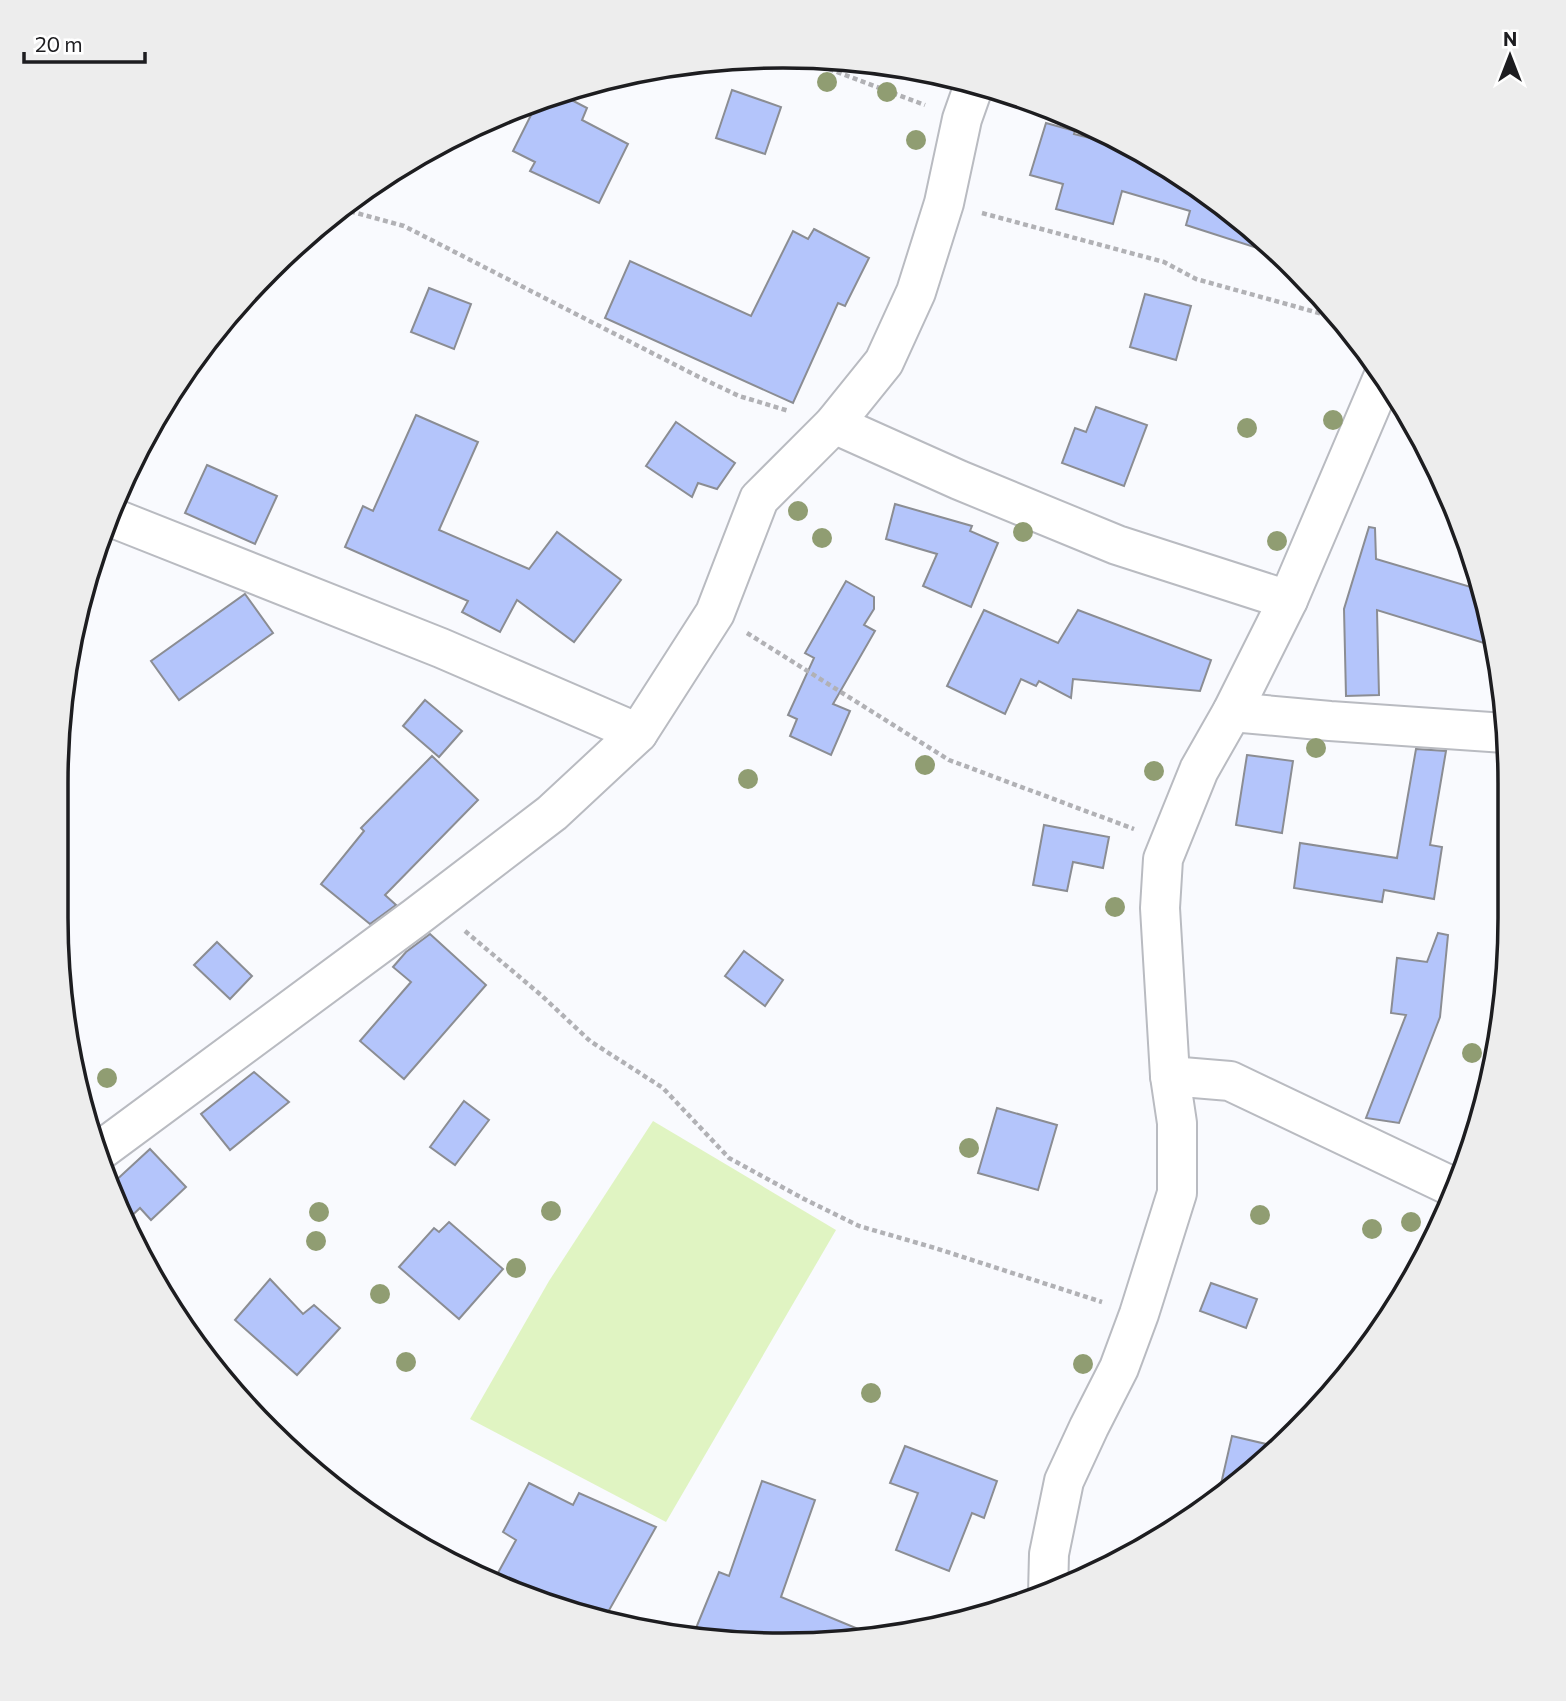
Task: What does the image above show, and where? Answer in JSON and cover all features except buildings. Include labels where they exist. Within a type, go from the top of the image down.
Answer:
[{"type":"street","points":[[105,1146],[552,813],[638,733],[715,613],[760,499],[834,424],[884,362],[916,292],[944,203],[968,102]]},
{"type":"street","points":[[1048,1581],[1049,1554],[1064,1481],[1119,1368],[1177,1193],[1177,1123],[1170,1076],[1160,908],[1163,859],[1199,770],[1289,600],[1378,388]]},
{"type":"street","points":[[834,424],[959,480],[1117,545],[1289,600]]},
{"type":"street","points":[[119,520],[441,648],[638,733]]},
{"type":"street","points":[[1232,712],[1496,732]]},
{"type":"street","points":[[1170,1076],[1230,1081],[1446,1184]]},
{"type":"path","points":[[854,72],[968,102]]},
{"type":"path","points":[[944,203],[1164,262],[1196,279],[1321,314]]},
{"type":"path","points":[[353,212],[404,226],[739,396],[834,424]]},
{"type":"path","points":[[715,613],[949,760],[1171,843]]},
{"type":"path","points":[[433,904],[541,995],[590,1041],[663,1088],[729,1158],[859,1226],[1139,1314]]},
{"type":"green space","points":[[653,1121],[836,1230],[666,1522],[470,1419],[549,1281]]}]
